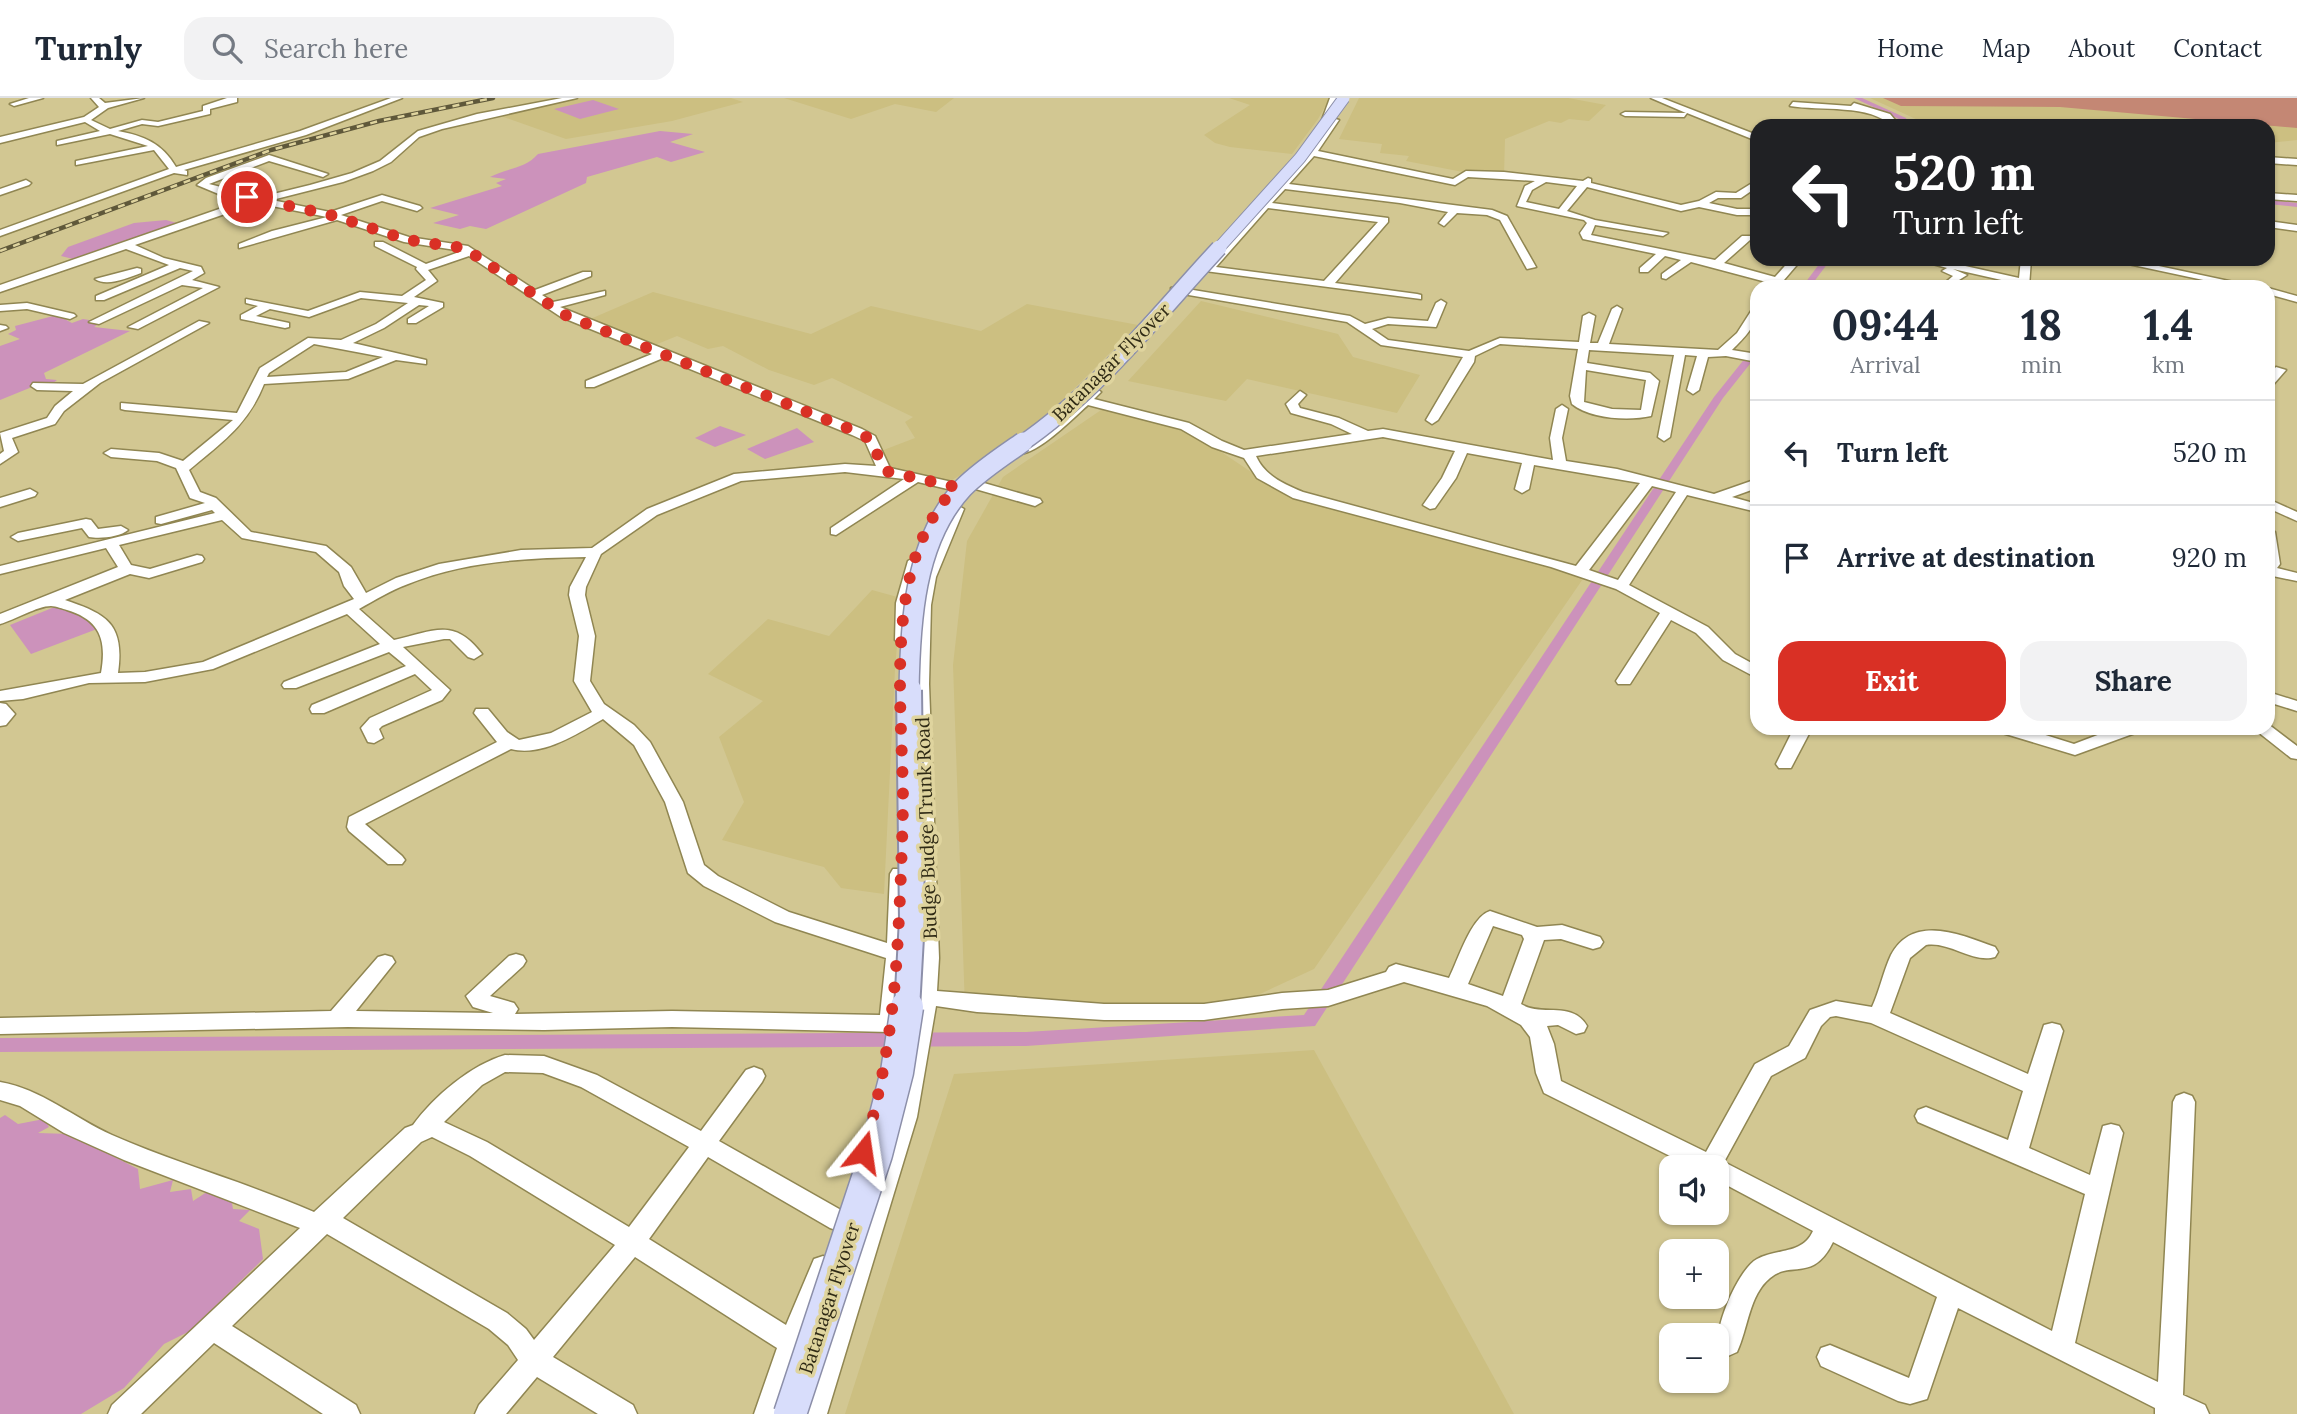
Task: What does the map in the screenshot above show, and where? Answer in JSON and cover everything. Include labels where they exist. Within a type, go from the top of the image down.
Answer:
[{"type":"main road","name":"Batanagar Flyover","points":[[790,1414],[870,1176],[899,1068],[906,1014],[913,913],[909,683],[911,614],[921,567],[937,526],[968,482],[1059,416],[1136,339],[1308,151],[1346,98]]},
{"type":"street","points":[[14,104],[38,98]]},
{"type":"street","points":[[95,98],[104,106]]},
{"type":"street","points":[[0,140],[88,119],[104,106],[140,98]]},
{"type":"street","points":[[60,143],[142,122],[158,124],[207,112],[206,108],[234,100],[230,99],[232,98]]},
{"type":"street","points":[[0,233],[174,170],[303,133],[398,98]]},
{"type":"street","points":[[0,289],[259,200],[375,166],[395,155],[411,139],[423,132],[573,98]]},
{"type":"street","name":"Budge Budge Trunk Road","points":[[813,1414],[906,1117],[916,1067],[929,958],[921,684],[923,605],[929,577],[946,531],[955,512],[977,485],[1054,429],[1182,291],[1313,139],[1323,126],[1334,98]]},
{"type":"street","name":"Budge Budge Trunk Road","points":[[1182,291],[1209,269],[1313,153],[1331,128],[1346,98]]},
{"type":"street","points":[[1655,98],[1750,135]]},
{"type":"street","points":[[1836,98],[1890,119]]},
{"type":"street","points":[[1793,104],[1865,110]]},
{"type":"street","points":[[1625,114],[1697,115]]},
{"type":"street","points":[[88,119],[96,127],[132,135],[155,147],[165,153],[174,170],[205,182],[273,158]]},
{"type":"street","points":[[0,132],[7,133],[5,135],[10,138]]},
{"type":"street","points":[[93,135],[113,143]]},
{"type":"street","points":[[79,163],[155,147]]},
{"type":"street","points":[[242,149],[323,174]]},
{"type":"street","points":[[1313,153],[1455,182]]},
{"type":"street","points":[[2275,160],[2297,162]]},
{"type":"street","points":[[1418,203],[1442,192],[1466,174],[1587,183],[1681,208],[1701,204],[1716,195],[1738,196],[1750,188]]},
{"type":"street","points":[[1546,179],[1528,188],[1520,204],[1583,216],[1592,222],[1663,233]]},
{"type":"street","points":[[205,182],[202,185],[211,190],[334,216],[408,240],[445,244],[470,252],[574,319],[857,432],[870,439],[885,471]]},
{"type":"street","points":[[0,192],[26,183]]},
{"type":"street","points":[[1562,212],[1587,183]]},
{"type":"street","points":[[1284,186],[1454,210],[1489,212],[1504,218],[1531,267]]},
{"type":"street","points":[[2275,196],[2297,198]]},
{"type":"street","points":[[243,246],[382,198],[417,208]]},
{"type":"street","points":[[1701,204],[1734,211],[1750,211]]},
{"type":"street","points":[[1267,205],[1385,220],[1327,285]]},
{"type":"street","points":[[1444,223],[1454,210]]},
{"type":"street","points":[[1742,224],[1750,215]]},
{"type":"street","points":[[1592,222],[1586,233],[1587,237],[1717,264],[1746,267],[1767,280]]},
{"type":"street","points":[[2275,225],[2297,228]]},
{"type":"street","points":[[0,227],[13,229]]},
{"type":"street","points":[[1717,264],[1746,238]]},
{"type":"street","points":[[379,244],[425,267]]},
{"type":"street","points":[[95,322],[183,282],[197,275],[199,271],[125,246]]},
{"type":"street","points":[[404,299],[432,281],[421,269],[470,252]]},
{"type":"street","points":[[1644,270],[1663,253]]},
{"type":"street","points":[[1666,276],[1689,258]]},
{"type":"street","points":[[100,279],[121,277],[163,261]]},
{"type":"street","points":[[100,298],[178,265]]},
{"type":"street","points":[[1778,280],[1791,266]]},
{"type":"street","points":[[1929,266],[1962,275],[1954,280]]},
{"type":"street","points":[[1949,266],[2004,280]]},
{"type":"street","points":[[2139,266],[2198,280]]},
{"type":"street","points":[[1209,269],[1417,297]]},
{"type":"street","points":[[534,294],[587,274]]},
{"type":"street","points":[[134,327],[214,287],[183,282]]},
{"type":"street","points":[[1182,291],[1350,319],[1385,343],[1469,354],[1480,352],[1492,342],[1532,338],[1584,346],[1699,354],[1730,353],[1750,357]]},
{"type":"street","points":[[552,306],[601,293]]},
{"type":"street","points":[[2275,293],[2297,299]]},
{"type":"street","points":[[250,301],[309,314],[360,295],[439,305],[412,321]]},
{"type":"street","points":[[342,344],[380,326],[418,301]]},
{"type":"street","points":[[1363,328],[1388,321],[1420,326],[1434,324],[1441,303]]},
{"type":"street","points":[[0,307],[27,306],[70,316]]},
{"type":"street","points":[[267,306],[245,317],[285,325]]},
{"type":"street","points":[[1608,369],[1608,347],[1617,309]]},
{"type":"street","points":[[1581,366],[1649,376],[1653,381],[1647,413],[1635,415],[1599,410],[1580,405],[1576,400],[1581,366],[1584,346],[1589,316]]},
{"type":"street","points":[[1730,353],[1750,321]]},
{"type":"street","points":[[0,460],[12,452],[5,436],[51,421],[55,413],[86,388],[203,323]]},
{"type":"street","points":[[1693,390],[1699,354],[1697,336]]},
{"type":"street","points":[[374,738],[370,728],[376,722],[441,693],[441,688],[392,645],[356,604],[346,570],[321,550],[252,537],[237,529],[220,510],[192,492],[183,471],[184,466],[217,441],[241,417],[268,368],[312,340],[398,355],[422,362]]},
{"type":"street","points":[[1630,372],[1635,349]]},
{"type":"street","points":[[1649,376],[1655,351]]},
{"type":"street","points":[[1664,437],[1679,353]]},
{"type":"street","points":[[590,384],[663,354]]},
{"type":"street","points":[[1432,420],[1468,362],[1469,354]]},
{"type":"street","points":[[259,381],[303,380],[348,374],[398,355]]},
{"type":"street","points":[[2275,375],[2280,370]]},
{"type":"street","points":[[37,386],[86,388]]},
{"type":"street","points":[[1300,395],[1292,404],[1295,410],[1335,421],[1365,435]]},
{"type":"street","points":[[1079,399],[1185,426],[1234,452],[1249,454],[1383,433],[1651,481],[1750,506]]},
{"type":"street","name":"Budge Budge Trunk Road","points":[[768,1414],[870,1129],[890,1025],[897,954],[903,803],[900,732],[904,603],[914,565],[932,519],[956,487],[984,463],[1079,399]]},
{"type":"street","points":[[125,406],[241,417]]},
{"type":"street","points":[[1560,464],[1556,438],[1562,409]]},
{"type":"street","points":[[1430,505],[1450,478],[1463,448]]},
{"type":"street","points":[[111,453],[165,458],[184,466]]},
{"type":"street","points":[[1249,454],[1254,470],[1267,480],[1298,495],[1582,571],[1619,585],[1702,630],[1729,657],[1750,669]]},
{"type":"street","points":[[1522,489],[1529,460]]},
{"type":"street","points":[[0,696],[23,694],[109,675],[145,677],[207,666],[356,604],[415,576],[457,564],[521,554],[595,552],[652,512],[739,477],[815,469],[885,471],[956,487]]},
{"type":"street","points":[[836,531],[915,478]]},
{"type":"street","points":[[1582,571],[1651,481]]},
{"type":"street","points":[[977,485],[1035,502]]},
{"type":"street","points":[[1721,498],[1750,486]]},
{"type":"street","points":[[1619,585],[1683,489]]},
{"type":"street","points":[[0,503],[30,493]]},
{"type":"street","points":[[2275,506],[2291,514],[2275,526]]},
{"type":"street","points":[[18,537],[86,523],[94,534],[104,534],[220,510]]},
{"type":"street","points":[[0,570],[110,543],[220,510]]},
{"type":"street","points":[[110,543],[125,570]]},
{"type":"street","points":[[595,552],[578,587],[577,596],[587,636],[582,681],[590,700],[641,741],[674,802],[695,869],[711,881],[782,917],[897,954]]},
{"type":"street","points":[[0,619],[125,570],[137,569],[149,574],[197,559]]},
{"type":"street","points":[[2275,571],[2297,577]]},
{"type":"street","points":[[53,600],[88,612],[100,622],[113,655],[109,675]]},
{"type":"street","points":[[1623,681],[1669,611]]},
{"type":"street","points":[[290,685],[392,645],[450,633],[458,637],[474,654]]},
{"type":"street","points":[[318,709],[418,667]]},
{"type":"street","points":[[2275,699],[2297,706]]},
{"type":"street","points":[[0,708],[7,714],[0,722]]},
{"type":"street","points":[[482,713],[509,743],[531,746],[567,732],[604,712]]},
{"type":"street","points":[[1785,764],[1800,735]]},
{"type":"street","points":[[2028,735],[2075,750],[2114,735]]},
{"type":"street","points":[[2271,735],[2297,754]]},
{"type":"street","points":[[395,860],[356,827],[356,821],[509,743]]},
{"type":"street","points":[[1455,989],[1485,922],[1497,918],[1524,927],[1533,934],[1562,932],[1593,942]]},
{"type":"street","points":[[1510,1006],[1533,934]]},
{"type":"street","points":[[1874,1015],[1883,1008],[1896,965],[1913,940],[1922,935],[1941,936],[1988,952]]},
{"type":"street","points":[[499,1022],[507,1009],[480,1001],[477,996],[516,961]]},
{"type":"street","points":[[336,1020],[385,962]]},
{"type":"street","points":[[893,994],[925,1006],[977,1004],[1104,1012],[1204,1012],[1282,1001],[1328,998],[1397,972],[1510,1006],[1530,1019],[1541,1036],[1547,1077],[1552,1087],[1689,1155]]},
{"type":"street","points":[[1719,1155],[1763,1070],[1772,1062],[1798,1052],[1817,1015],[1828,1009],[1874,1015],[2035,1087]]},
{"type":"street","points":[[1530,1019],[1562,1017],[1576,1026]]},
{"type":"street","points":[[0,1026],[336,1020],[499,1022],[672,1019],[890,1025]]},
{"type":"street","points":[[2016,1153],[2052,1031]]},
{"type":"street","points":[[122,1414],[320,1221],[474,1079],[498,1066],[523,1062],[564,1070],[589,1081],[839,1221]]},
{"type":"street","points":[[489,1414],[631,1244],[754,1076]]},
{"type":"street","points":[[0,1091],[15,1095],[138,1157],[320,1221],[498,1321],[517,1337],[533,1360],[623,1414]]},
{"type":"street","points":[[2168,1408],[2178,1260],[2179,1175],[2184,1102]]},
{"type":"street","points":[[1926,1116],[2098,1189]]},
{"type":"street","points":[[422,1129],[439,1129],[469,1146],[631,1244],[677,1267],[792,1343]]},
{"type":"street","points":[[2061,1349],[2111,1133]]},
{"type":"street","points":[[1729,1175],[2168,1408],[2195,1414]]},
{"type":"street","points":[[1729,1342],[1751,1283],[1760,1271],[1769,1264],[1806,1257],[1815,1251],[1827,1227]]},
{"type":"street","points":[[1830,1357],[1898,1388],[1918,1390],[1951,1292]]},
{"type":"street","points":[[212,1327],[346,1414]]},
{"type":"shaded area","points":[[580,98],[731,98],[743,102],[672,121],[566,139],[501,116]]},
{"type":"shaded area","points":[[784,98],[954,98],[936,112],[895,104],[851,119]]},
{"type":"shaded area","points":[[1229,98],[1330,98],[1292,154],[1230,147],[1215,143],[1204,135],[1250,105]]},
{"type":"shaded area","points":[[1359,98],[1568,98],[1606,105],[1589,121],[1549,121],[1505,139],[1504,175],[1463,172],[1406,161],[1409,156],[1380,153],[1382,144],[1339,139]]},
{"type":"shaded area","points":[[1870,98],[2297,98],[2297,140],[2275,142],[2275,119],[1916,119]]},
{"type":"shaded area","points":[[1883,98],[2297,98],[2297,128],[2275,126],[2275,119],[2195,119],[2060,107],[1901,106]]},
{"type":"shaded area","points":[[593,100],[619,109],[580,119],[554,109]]},
{"type":"shaded area","points":[[660,131],[693,134],[670,142],[705,152],[671,162],[657,157],[587,177],[586,183],[486,229],[470,226],[460,229],[433,223],[459,215],[430,208],[502,186],[496,183],[506,179],[490,177],[522,165],[538,154]]},
{"type":"shaded area","points":[[166,220],[188,226],[81,261],[61,256],[68,247],[134,223]]},
{"type":"shaded area","points":[[653,292],[811,334],[871,306],[981,331],[1027,304],[1138,325],[1034,429],[949,482],[892,470],[881,451],[915,438],[905,422],[913,417],[832,378],[814,385],[769,370],[723,346],[708,349],[677,336],[655,345],[588,320]]},
{"type":"shaded area","points":[[1201,301],[1338,334],[1353,357],[1420,375],[1397,413],[1247,379],[1226,401],[1128,381]]},
{"type":"shaded area","points":[[57,315],[72,323],[83,319],[102,322],[94,327],[130,331],[44,373],[46,379],[57,380],[49,386],[32,387],[0,400],[0,346],[20,339],[8,334],[16,330],[15,326]]},
{"type":"shaded area","points":[[1104,408],[1196,435],[1272,486],[1587,573],[1314,969],[1234,1006],[965,1008],[953,665],[967,541],[1003,477]]},
{"type":"shaded area","points":[[720,426],[746,435],[715,447],[695,438]]},
{"type":"shaded area","points":[[797,428],[814,442],[765,459],[747,449]]},
{"type":"shaded area","points":[[872,590],[901,598],[884,894],[841,888],[824,867],[722,840],[744,802],[719,737],[763,701],[708,674],[768,619],[829,636]]},
{"type":"shaded area","points":[[57,606],[86,610],[105,626],[31,654],[10,625]]},
{"type":"shaded area","points":[[1314,1050],[1514,1414],[845,1414],[954,1074]]},
{"type":"shaded area","points":[[5,1115],[18,1124],[44,1119],[49,1127],[38,1133],[70,1134],[138,1169],[140,1189],[173,1180],[170,1192],[191,1189],[193,1201],[216,1186],[229,1187],[233,1209],[250,1210],[239,1221],[259,1229],[263,1259],[190,1331],[164,1344],[124,1388],[81,1414],[0,1414],[0,1118]]},
{"type":"waterway","points":[[1857,98],[1904,119]]},
{"type":"waterway","points":[[2275,203],[2297,205]]},
{"type":"waterway","points":[[1811,280],[1822,266]]},
{"type":"waterway","points":[[0,1045],[1026,1039],[1309,1021],[1719,397],[1750,358]]},
{"type":"railway","points":[[0,251],[271,150],[379,121],[493,98]]},
{"type":"route","points":[[247,197],[331,215],[408,240],[464,248],[565,315],[857,432],[870,439],[885,471],[956,487],[932,519],[914,565],[904,603],[900,732],[903,803],[897,954],[890,1027],[863,1152]]}]
